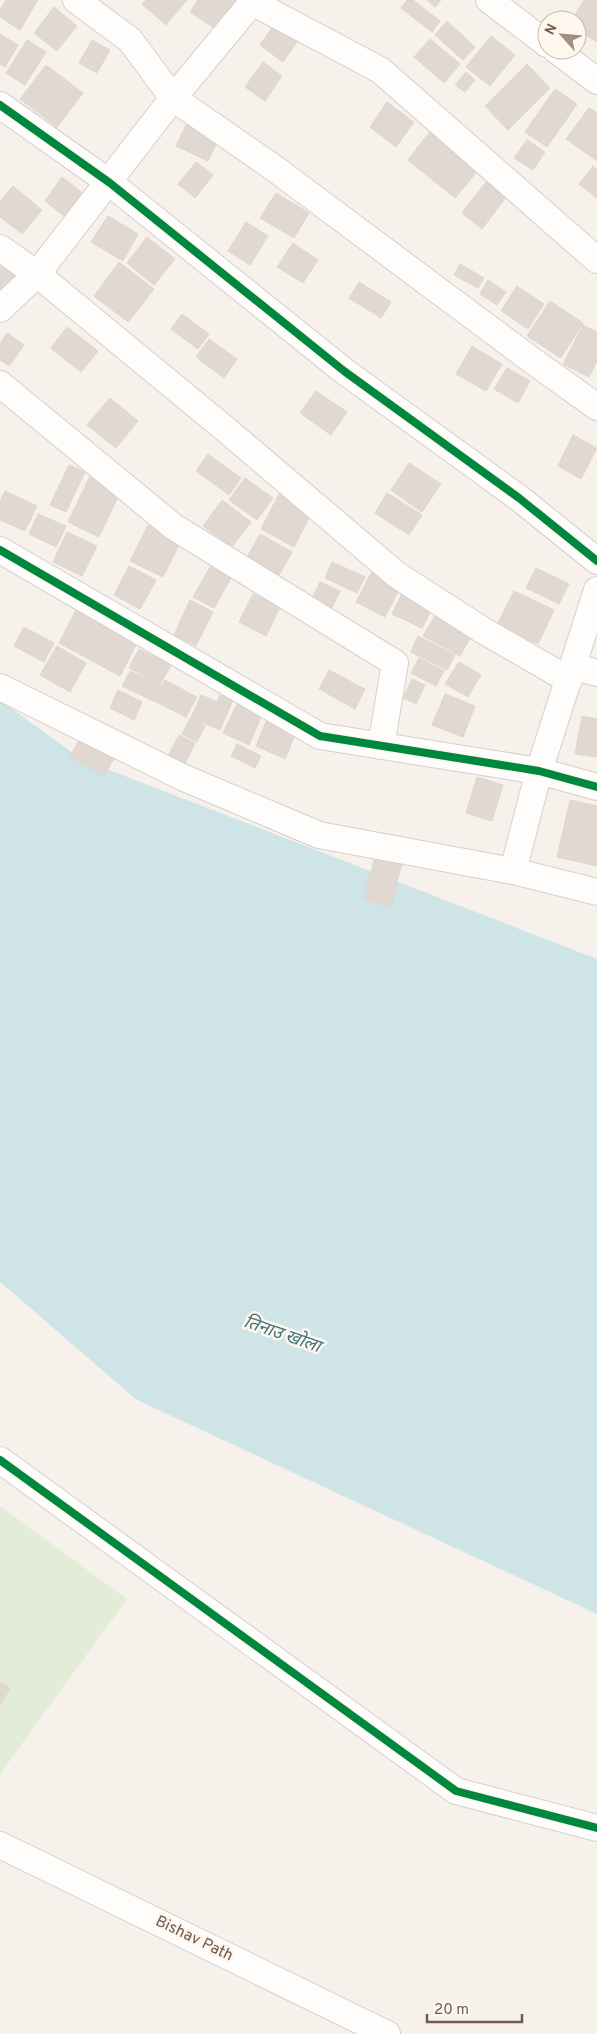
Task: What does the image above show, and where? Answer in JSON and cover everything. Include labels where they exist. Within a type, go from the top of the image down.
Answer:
[{"type":"street","points":[[76,0],[130,40],[174,98],[274,168],[597,407]]},
{"type":"street","points":[[489,0],[537,36]]},
{"type":"street","points":[[0,309],[37,274],[110,183],[174,98],[253,1],[380,70],[597,260]]},
{"type":"street","points":[[569,60],[597,81]]},
{"type":"street","points":[[0,105],[110,183],[344,371],[520,498],[597,561]]},
{"type":"street","points":[[0,248],[37,274],[224,428],[397,575],[484,631],[580,673]]},
{"type":"street","points":[[0,384],[174,527],[395,663],[381,746]]},
{"type":"street","points":[[0,550],[320,736],[540,771],[597,788]]},
{"type":"street","points":[[513,871],[540,771],[580,673],[597,590]]},
{"type":"street","points":[[0,687],[182,777],[319,835],[513,871],[597,892]]},
{"type":"street","points":[[0,1460],[456,1791],[597,1828]]},
{"type":"street","name":"Bishav Path","points":[[0,1845],[388,2033]]},
{"type":"green space","points":[[0,1506],[127,1599],[0,1774]]},
{"type":"water","name":"तिनाउ खोला","points":[[0,700],[81,759],[597,959],[597,1614],[137,1400],[0,1282]]},
{"type":"building","points":[[6,0],[38,0],[20,30],[0,17],[0,10]]},
{"type":"building","points":[[146,0],[187,0],[166,25],[142,4]]},
{"type":"building","points":[[198,0],[236,0],[217,30],[190,12]]},
{"type":"building","points":[[407,0],[413,0],[440,21],[432,32],[401,8]]},
{"type":"building","points":[[427,0],[441,0],[435,7]]},
{"type":"building","points":[[584,0],[597,0],[597,42],[587,36],[587,10],[578,10]]},
{"type":"building","points":[[54,7],[77,26],[57,51],[34,33]]},
{"type":"building","points":[[447,21],[475,47],[463,60],[435,35]]},
{"type":"building","points":[[276,22],[299,39],[283,62],[260,45]]},
{"type":"building","points":[[0,34],[18,45],[5,67],[0,64]]},
{"type":"building","points":[[491,36],[515,55],[490,86],[466,67]]},
{"type":"building","points":[[430,39],[460,64],[444,83],[414,57]]},
{"type":"building","points":[[27,40],[46,52],[25,85],[6,73]]},
{"type":"building","points":[[92,40],[110,50],[97,73],[79,63]]},
{"type":"building","points":[[263,62],[282,76],[265,101],[245,87]]},
{"type":"building","points":[[527,64],[550,88],[508,130],[485,106]]},
{"type":"building","points":[[46,65],[83,93],[57,127],[20,99]]},
{"type":"building","points":[[466,72],[475,80],[465,92],[455,85]]},
{"type":"building","points":[[555,89],[577,104],[547,147],[525,132]]},
{"type":"building","points":[[387,102],[414,122],[396,147],[370,127]]},
{"type":"building","points":[[589,108],[597,113],[597,161],[566,139]]},
{"type":"building","points":[[187,123],[219,138],[208,161],[176,146]]},
{"type":"building","points":[[432,129],[480,168],[455,198],[408,160]]},
{"type":"building","points":[[527,140],[545,152],[533,170],[514,158]]},
{"type":"building","points":[[196,162],[213,175],[195,198],[178,184]]},
{"type":"building","points":[[593,166],[597,169],[597,198],[579,184]]},
{"type":"building","points":[[62,177],[84,194],[67,218],[45,201]]},
{"type":"building","points":[[486,182],[506,197],[482,229],[462,213]]},
{"type":"building","points":[[13,186],[42,210],[22,234],[0,217],[0,202]]},
{"type":"building","points":[[276,193],[309,213],[294,238],[260,218]]},
{"type":"building","points":[[108,216],[138,234],[123,261],[91,242]]},
{"type":"building","points":[[246,222],[268,236],[250,265],[228,251]]},
{"type":"building","points":[[147,237],[175,259],[154,285],[127,263]]},
{"type":"building","points":[[293,243],[318,260],[303,283],[277,267]]},
{"type":"building","points":[[0,261],[20,273],[0,304]]},
{"type":"building","points":[[119,262],[154,289],[128,322],[94,296]]},
{"type":"building","points":[[460,264],[484,278],[478,288],[454,275]]},
{"type":"building","points":[[488,280],[506,292],[497,305],[480,294]]},
{"type":"building","points":[[359,282],[391,302],[381,318],[349,298]]},
{"type":"building","points":[[517,286],[544,304],[528,329],[501,311]]},
{"type":"building","points":[[550,301],[583,323],[561,358],[527,336]]},
{"type":"building","points":[[182,314],[209,334],[198,349],[171,329]]},
{"type":"building","points":[[583,325],[597,332],[597,361],[589,377],[563,364]]},
{"type":"building","points":[[67,327],[98,351],[81,372],[51,348]]},
{"type":"building","points":[[7,333],[24,345],[9,366],[0,360],[0,344]]},
{"type":"building","points":[[209,339],[237,359],[224,378],[196,357]]},
{"type":"building","points":[[472,346],[502,364],[486,391],[456,374]]},
{"type":"building","points":[[507,368],[530,381],[518,403],[494,389]]},
{"type":"building","points":[[316,391],[347,412],[331,435],[300,413]]},
{"type":"building","points":[[110,398],[138,421],[116,448],[87,425]]},
{"type":"building","points":[[573,435],[597,448],[581,479],[558,466]]},
{"type":"building","points":[[208,454],[241,478],[229,495],[196,471]]},
{"type":"building","points":[[409,463],[441,484],[422,512],[391,490]]},
{"type":"building","points":[[69,465],[85,472],[66,512],[50,505]]},
{"type":"building","points":[[90,476],[121,491],[99,537],[68,522]]},
{"type":"building","points":[[245,478],[273,498],[257,520],[229,500]]},
{"type":"building","points":[[5,491],[37,506],[25,531],[0,520],[0,502]]},
{"type":"building","points":[[387,493],[422,515],[409,535],[375,513]]},
{"type":"building","points":[[279,494],[312,512],[294,547],[261,529]]},
{"type":"building","points":[[222,500],[251,522],[232,547],[203,526]]},
{"type":"building","points":[[38,514],[66,526],[56,547],[29,534]]},
{"type":"building","points":[[148,525],[181,541],[163,577],[130,561]]},
{"type":"building","points":[[67,532],[97,546],[82,576],[53,562]]},
{"type":"building","points":[[260,534],[292,552],[278,577],[246,559]]},
{"type":"building","points":[[214,560],[235,571],[214,608],[193,597]]},
{"type":"building","points":[[332,562],[365,577],[357,593],[325,578]]},
{"type":"building","points":[[129,566],[156,580],[140,609],[114,595]]},
{"type":"building","points":[[536,568],[569,584],[559,604],[526,588]]},
{"type":"building","points":[[372,571],[401,586],[385,617],[356,602]]},
{"type":"building","points":[[320,582],[340,591],[330,612],[310,603]]},
{"type":"building","points":[[404,589],[434,604],[422,628],[392,614]]},
{"type":"building","points":[[514,591],[554,610],[538,644],[497,625]]},
{"type":"building","points":[[253,594],[280,607],[266,636],[239,622]]},
{"type":"building","points":[[190,600],[213,612],[196,646],[174,635]]},
{"type":"building","points":[[76,610],[137,643],[120,676],[59,643]]},
{"type":"building","points":[[436,614],[472,635],[460,656],[423,636]]},
{"type":"building","points":[[24,627],[54,643],[44,662],[14,646]]},
{"type":"building","points":[[418,636],[455,655],[447,670],[411,652]]},
{"type":"building","points":[[57,646],[86,663],[70,692],[40,675]]},
{"type":"building","points":[[139,649],[171,665],[160,685],[129,668]]},
{"type":"building","points":[[419,658],[444,671],[436,686],[411,673]]},
{"type":"building","points":[[459,662],[481,675],[468,697],[445,684]]},
{"type":"building","points":[[329,670],[365,689],[355,709],[319,689]]},
{"type":"building","points":[[130,671],[161,686],[153,701],[122,686]]},
{"type":"building","points":[[412,679],[425,685],[416,704],[403,698]]},
{"type":"building","points":[[165,680],[197,697],[186,717],[154,701]]},
{"type":"building","points":[[118,690],[142,702],[134,720],[110,708]]},
{"type":"building","points":[[445,694],[475,706],[463,737],[432,725]]},
{"type":"building","points":[[201,695],[217,702],[220,695],[233,700],[220,730],[191,718]]},
{"type":"building","points":[[237,704],[262,715],[249,745],[223,733]]},
{"type":"building","points":[[582,716],[597,719],[597,757],[575,754]]},
{"type":"building","points":[[190,718],[205,726],[197,742],[182,734]]},
{"type":"building","points":[[267,719],[296,732],[285,759],[256,746]]},
{"type":"building","points":[[179,735],[195,743],[185,764],[168,756]]},
{"type":"building","points":[[81,736],[116,755],[104,776],[70,757]]},
{"type":"building","points":[[237,744],[261,756],[255,768],[231,756]]},
{"type":"building","points":[[477,777],[503,785],[492,821],[466,813]]},
{"type":"building","points":[[570,800],[597,806],[597,866],[557,857]]},
{"type":"building","points":[[375,856],[402,863],[391,907],[364,899]]},
{"type":"building","points":[[0,1682],[10,1688],[0,1705]]},
{"type":"cycle path","points":[[0,105],[110,183],[344,371],[519,498],[597,561]]},
{"type":"cycle path","points":[[0,550],[320,736],[539,771],[597,787]]},
{"type":"cycle path","points":[[0,1460],[456,1791],[597,1828]]}]
